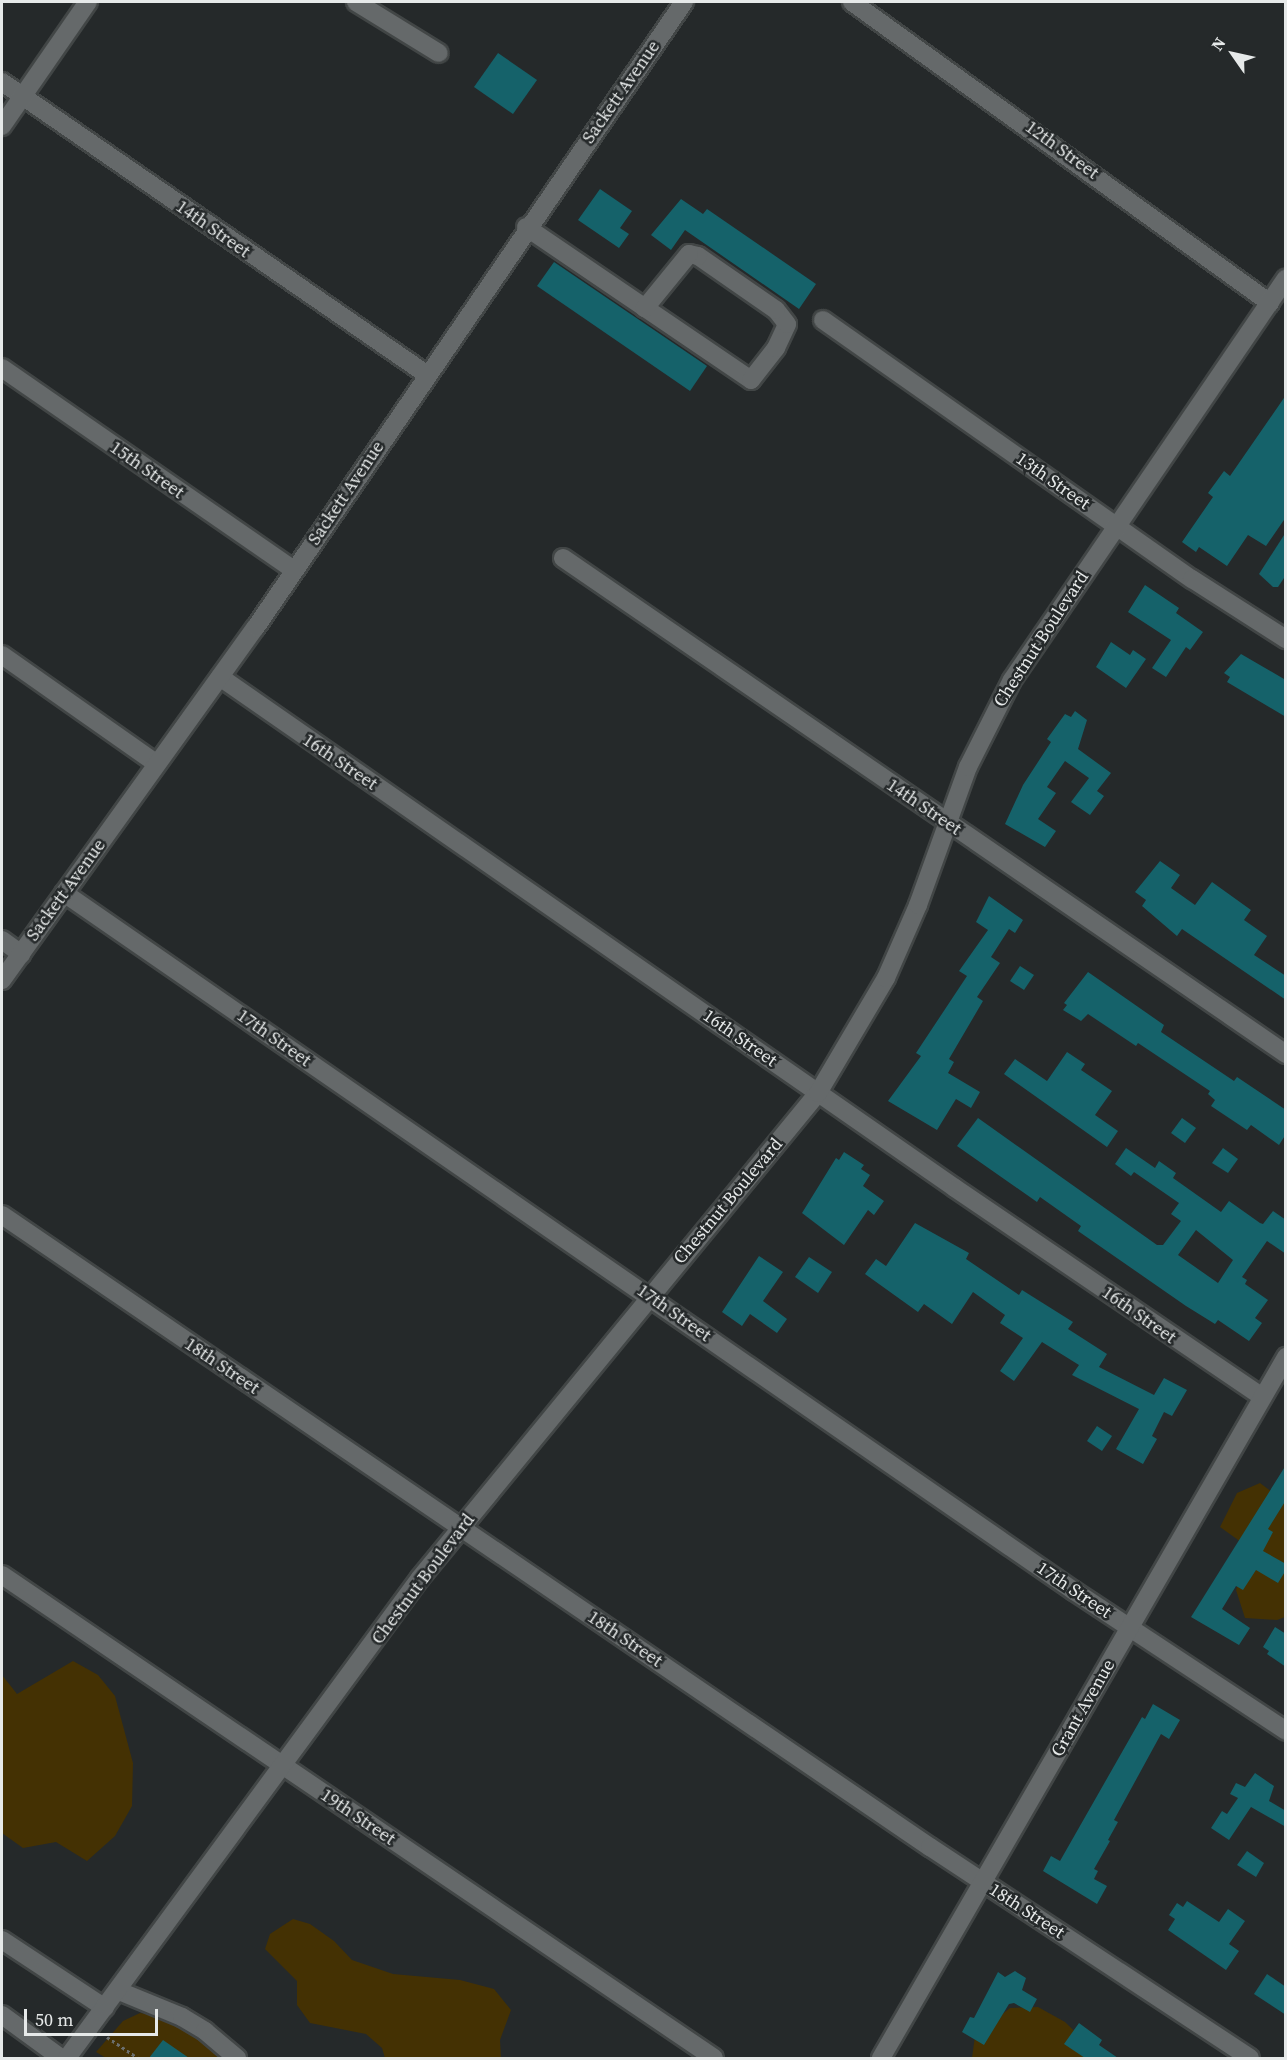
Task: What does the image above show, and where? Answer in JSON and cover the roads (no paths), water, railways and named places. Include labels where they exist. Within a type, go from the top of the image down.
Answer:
[{"type":"street","points":[[2,126],[88,2]]},
{"type":"street","points":[[356,2],[439,53]]},
{"type":"street","name":"Sackett Avenue","points":[[2,980],[220,677],[526,227],[684,2]]},
{"type":"street","name":"12th Street","points":[[852,2],[1269,303]]},
{"type":"street","name":"14th Street","points":[[2,82],[426,374]]},
{"type":"street","points":[[526,227],[645,308],[751,380],[776,348],[787,324],[776,310],[699,256],[688,254],[645,308]]},
{"type":"street","name":"Chestnut Boulevard","points":[[67,2058],[119,1991],[282,1766],[461,1527],[818,1093],[886,978],[968,767],[1012,680],[1286,279]]},
{"type":"street","name":"13th Street","points":[[823,320],[1117,526],[1286,639]]},
{"type":"street","name":"15th Street","points":[[2,368],[294,570]]},
{"type":"street","name":"14th Street","points":[[563,558],[1286,1054]]},
{"type":"street","points":[[2,655],[157,764]]},
{"type":"street","name":"16th Street","points":[[220,677],[818,1093],[1263,1396]]},
{"type":"street","name":"17th Street","points":[[64,893],[1130,1627],[1286,1731]]},
{"type":"street","points":[[2,940],[21,954]]},
{"type":"street","name":"18th Street","points":[[2,1215],[982,1882],[1250,2058]]},
{"type":"street","name":"Grant Avenue","points":[[882,2058],[1286,1357]]},
{"type":"street","name":"19th Street","points":[[2,1575],[714,2058]]},
{"type":"street","points":[[2,1940],[105,2008]]},
{"type":"street","points":[[119,1991],[182,2017],[206,2031],[237,2058]]},
{"type":"street","points":[[2,2015],[61,2058]]}]
